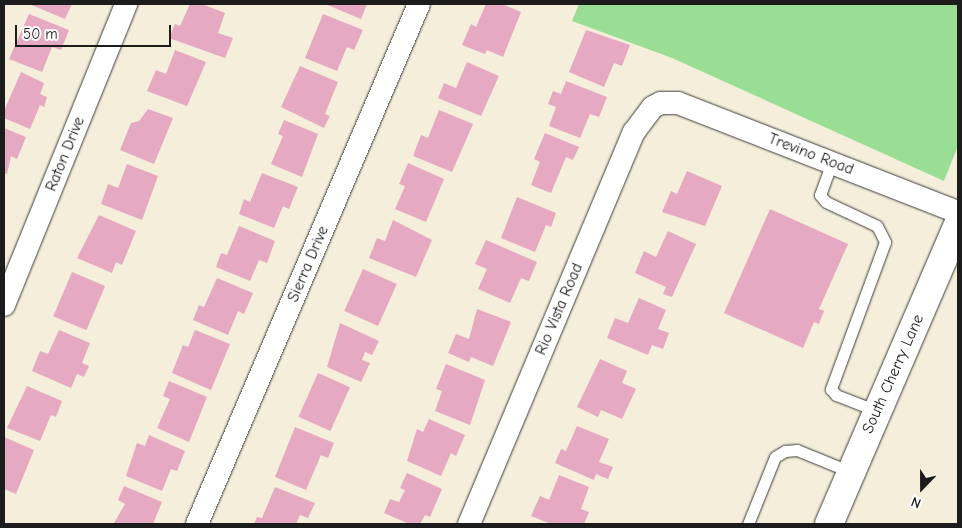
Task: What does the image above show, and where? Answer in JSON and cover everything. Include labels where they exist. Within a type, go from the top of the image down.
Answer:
[{"type":"street","name":"Raton Drive","points":[[4,305],[126,4]]},
{"type":"street","name":"Sierra Drive","points":[[197,524],[420,4]]},
{"type":"street","name":"Trevino Road","points":[[661,102],[678,103],[958,212]]},
{"type":"street","name":"Rio Vista Road","points":[[469,524],[634,132],[653,107],[661,102]]},
{"type":"street","name":"South Cherry Lane","points":[[829,524],[958,225]]},
{"type":"lane","points":[[832,162],[820,195],[826,202],[877,226],[884,242],[831,389],[836,395],[877,412]]},
{"type":"lane","points":[[748,524],[775,457],[785,451],[797,450],[851,472]]},
{"type":"green space","points":[[579,4],[958,4],[958,146],[944,181],[672,58],[572,21]]},
{"type":"building","points":[[29,4],[72,4],[65,19]]},
{"type":"building","points":[[190,4],[202,4],[225,13],[218,33],[233,38],[225,58],[169,38],[175,24],[180,26]]},
{"type":"building","points":[[325,4],[367,4],[361,19]]},
{"type":"building","points":[[486,4],[502,4],[521,12],[503,57],[487,50],[485,54],[462,45],[471,24],[476,27]]},
{"type":"building","points":[[29,14],[69,30],[61,50],[52,47],[42,72],[9,59]]},
{"type":"building","points":[[323,14],[363,30],[354,50],[347,47],[337,71],[305,58]]},
{"type":"building","points":[[586,30],[630,45],[622,66],[614,63],[604,87],[569,72]]},
{"type":"building","points":[[175,50],[206,62],[187,106],[147,91],[156,70],[166,74]]},
{"type":"building","points":[[467,62],[499,76],[481,116],[438,98],[444,83],[456,88]]},
{"type":"building","points":[[300,66],[338,82],[325,114],[330,116],[324,128],[281,107]]},
{"type":"building","points":[[21,72],[44,83],[40,94],[47,97],[44,107],[40,105],[30,129],[4,118],[4,111]]},
{"type":"building","points":[[566,81],[607,97],[599,117],[590,114],[580,138],[549,126],[556,107],[548,104],[553,91],[561,94]]},
{"type":"building","points":[[148,109],[173,118],[154,164],[120,150],[131,123],[139,121]]},
{"type":"building","points":[[439,110],[473,124],[452,172],[413,156],[421,135],[428,138]]},
{"type":"building","points":[[284,120],[318,134],[302,177],[271,164],[283,136],[278,134]]},
{"type":"building","points":[[4,128],[26,137],[17,159],[11,156],[7,174],[4,173]]},
{"type":"building","points":[[545,133],[579,147],[573,160],[566,157],[551,193],[531,185],[540,162],[534,159]]},
{"type":"building","points":[[408,163],[444,179],[426,222],[395,209],[405,186],[399,184]]},
{"type":"building","points":[[127,164],[158,176],[142,220],[101,204],[108,184],[118,188]]},
{"type":"building","points":[[687,171],[722,186],[705,226],[662,212],[671,191],[677,194]]},
{"type":"building","points":[[262,173],[298,187],[289,209],[283,206],[274,228],[239,214],[244,199],[250,202]]},
{"type":"building","points":[[517,197],[556,213],[551,227],[546,225],[535,252],[501,238]]},
{"type":"building","points":[[770,209],[848,244],[819,309],[824,311],[819,324],[814,322],[803,348],[724,313]]},
{"type":"building","points":[[99,215],[136,231],[122,265],[116,262],[112,273],[77,258]]},
{"type":"building","points":[[393,220],[432,240],[416,277],[369,258],[377,238],[385,241]]},
{"type":"building","points":[[239,226],[275,241],[267,263],[259,260],[250,281],[216,267],[221,253],[227,255]]},
{"type":"building","points":[[668,231],[696,244],[672,297],[663,294],[666,287],[635,273],[644,251],[656,257]]},
{"type":"building","points":[[486,240],[537,262],[529,281],[521,278],[510,303],[478,289],[487,269],[475,264]]},
{"type":"building","points":[[363,269],[397,284],[378,326],[344,311]]},
{"type":"building","points":[[72,272],[105,286],[86,330],[53,316]]},
{"type":"building","points":[[217,278],[253,293],[244,314],[238,311],[228,335],[193,320],[199,305],[204,307]]},
{"type":"building","points":[[639,298],[666,310],[658,329],[669,333],[663,349],[652,345],[648,355],[607,338],[615,318],[628,323]]},
{"type":"building","points":[[477,309],[511,322],[493,366],[471,357],[469,362],[448,353],[456,334],[469,339]]},
{"type":"building","points":[[340,323],[379,341],[372,355],[365,352],[362,360],[370,363],[361,382],[327,367]]},
{"type":"building","points":[[59,330],[90,343],[82,363],[89,366],[84,377],[77,374],[71,388],[32,371],[40,351],[48,354]]},
{"type":"building","points":[[195,330],[230,344],[211,390],[172,373],[183,345],[188,347]]},
{"type":"building","points":[[600,359],[627,371],[622,383],[636,389],[622,419],[601,410],[598,417],[577,407]]},
{"type":"building","points":[[446,364],[485,380],[470,425],[435,411],[442,391],[436,389]]},
{"type":"building","points":[[318,373],[350,387],[330,431],[298,417]]},
{"type":"building","points":[[169,381],[207,397],[189,442],[157,428],[170,399],[163,396]]},
{"type":"building","points":[[27,386],[62,401],[56,417],[51,415],[40,441],[7,428]]},
{"type":"building","points":[[429,419],[465,435],[456,456],[451,453],[441,476],[407,461],[417,429],[423,432]]},
{"type":"building","points":[[577,426],[609,439],[599,462],[613,467],[608,479],[596,474],[594,480],[555,463],[561,449],[566,451]]},
{"type":"building","points":[[295,427],[334,443],[328,458],[321,455],[306,490],[275,477]]},
{"type":"building","points":[[149,435],[185,451],[177,471],[171,469],[162,491],[126,476],[137,443],[145,446]]},
{"type":"building","points":[[4,437],[34,450],[16,494],[4,489]]},
{"type":"building","points":[[407,473],[442,489],[430,517],[425,515],[420,524],[409,524],[384,513],[390,499],[399,502],[405,490],[400,488]]},
{"type":"building","points":[[559,475],[589,487],[581,509],[589,512],[584,524],[551,524],[531,516],[540,496],[549,500]]},
{"type":"building","points":[[124,486],[162,502],[153,524],[114,523],[125,504],[118,500]]},
{"type":"building","points":[[275,487],[315,503],[308,518],[300,515],[296,524],[254,524],[257,517],[262,518]]}]
